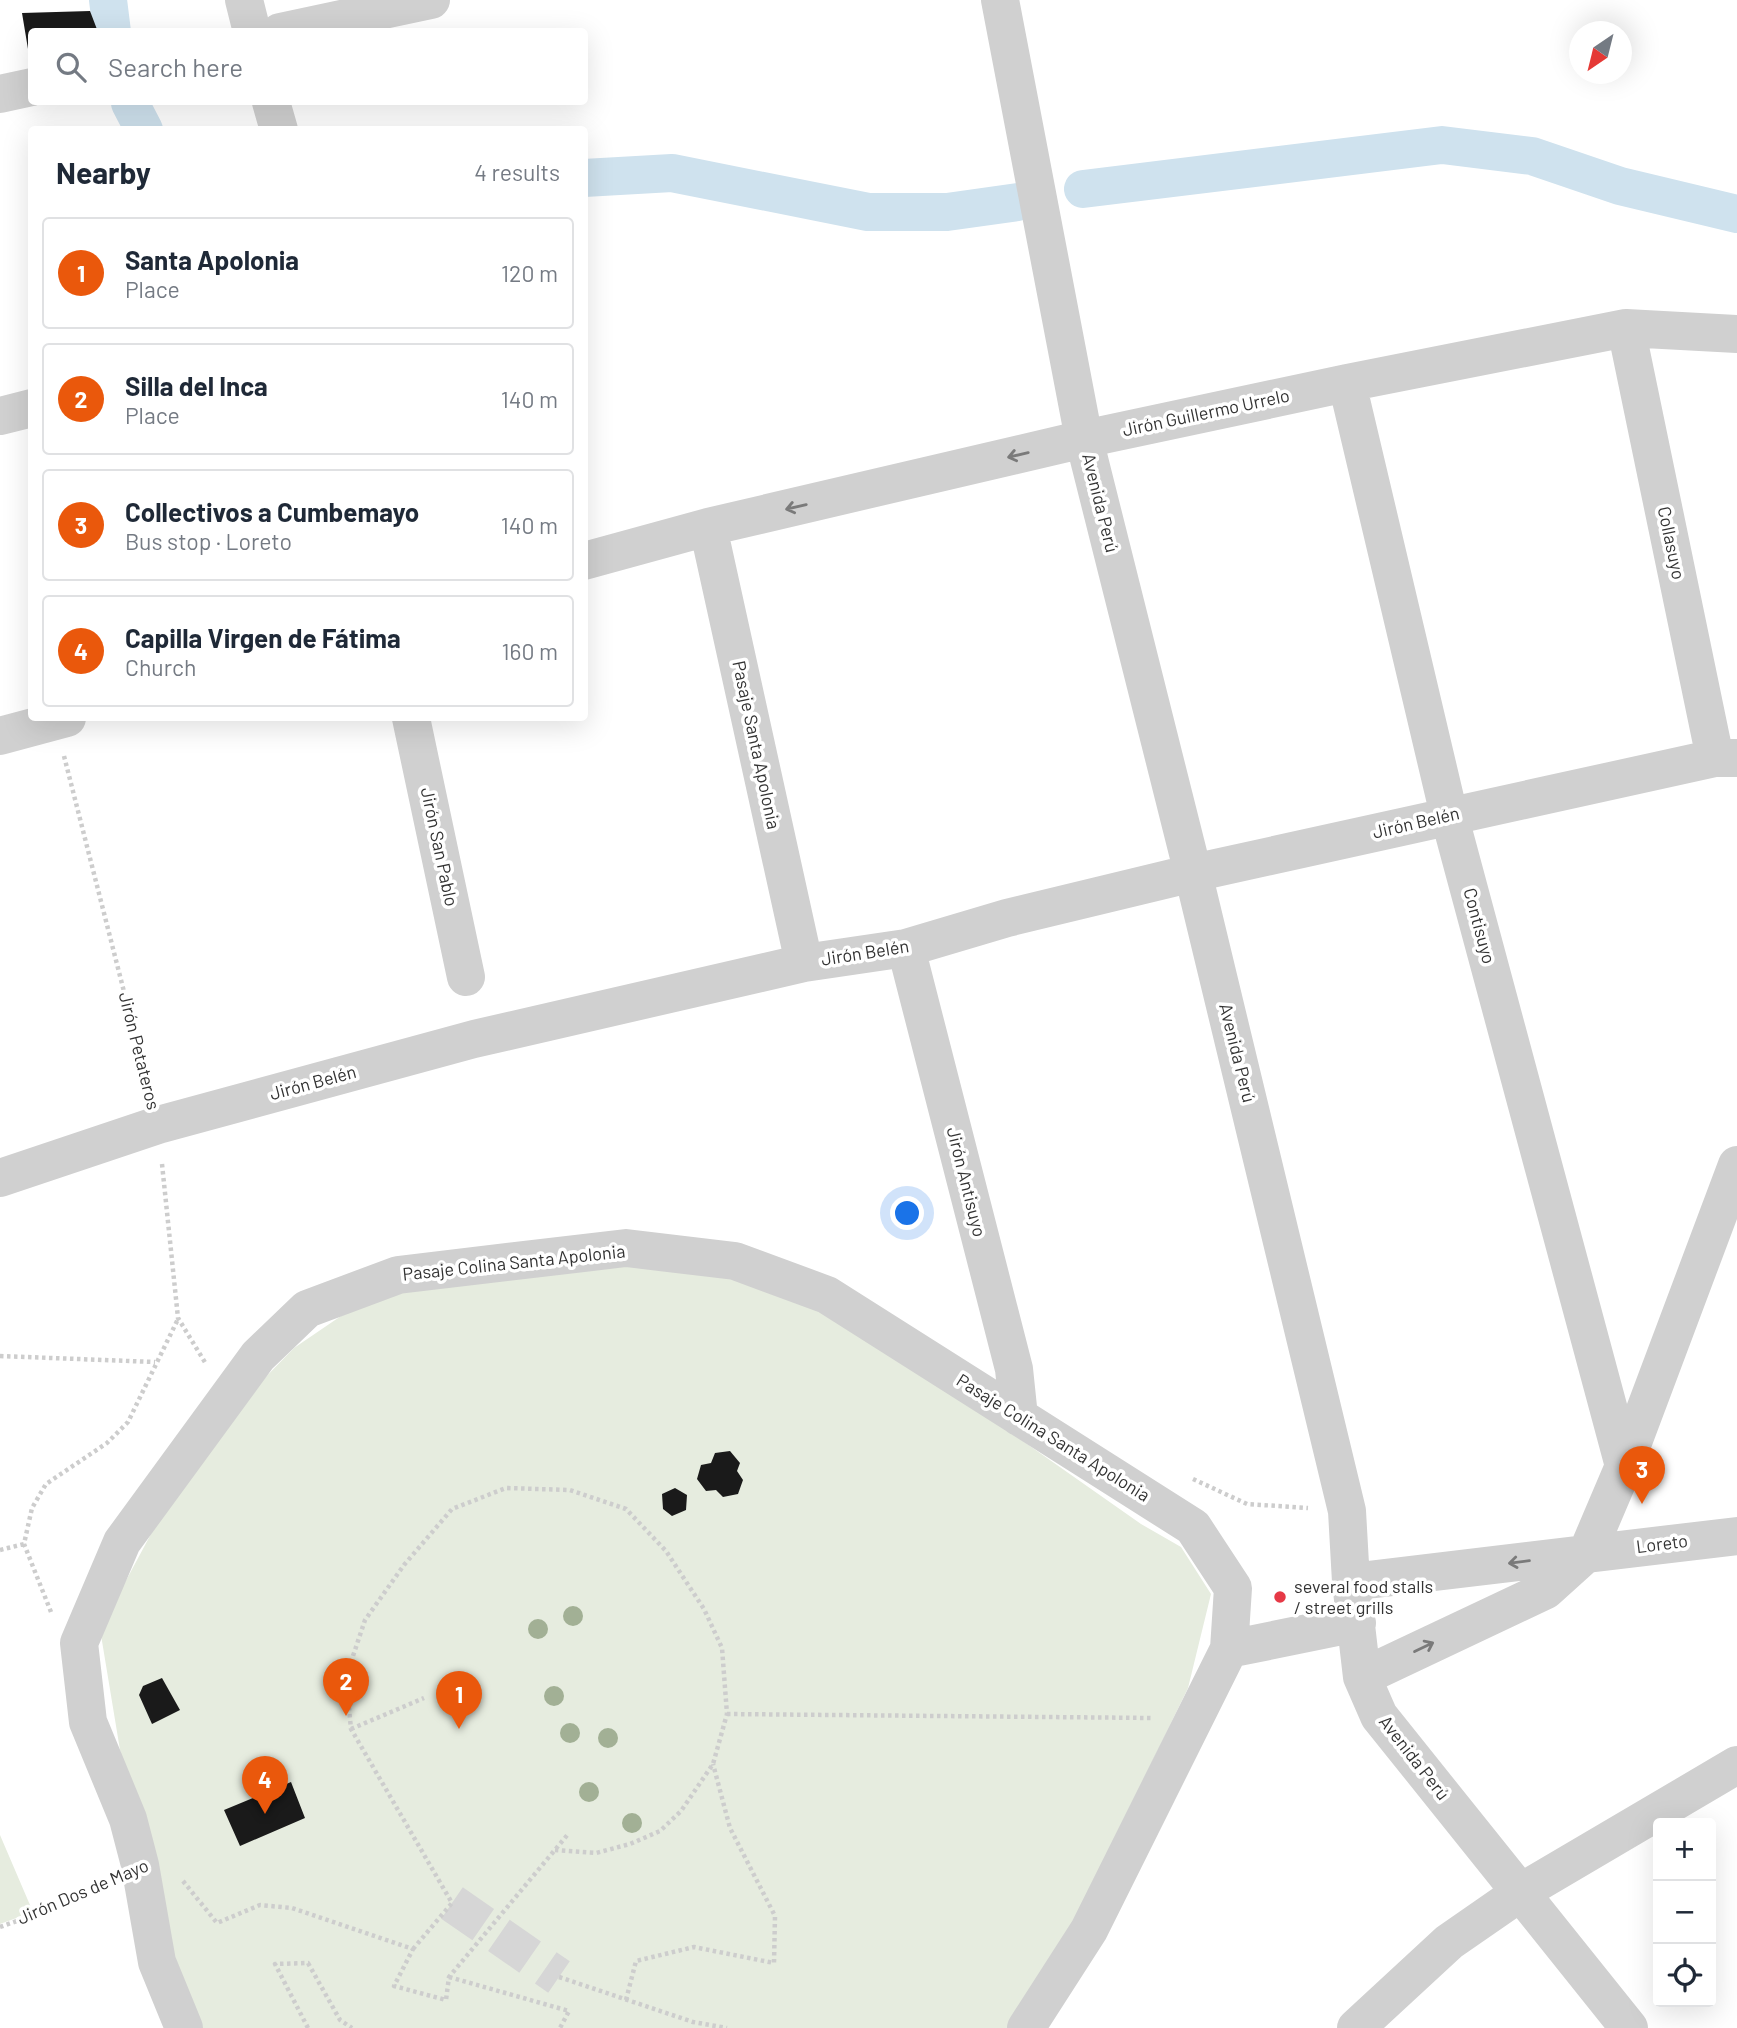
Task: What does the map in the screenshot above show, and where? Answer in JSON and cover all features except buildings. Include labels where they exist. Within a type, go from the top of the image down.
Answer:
[{"type":"street","points":[[244,0],[251,28]]},
{"type":"street","points":[[299,28],[431,0]]},
{"type":"street","name":"Avenida Perú","points":[[1000,0],[1084,439],[1193,873],[1347,1510],[1350,1582],[1362,1677],[1379,1716],[1629,2028]]},
{"type":"street","points":[[0,94],[28,88]]},
{"type":"street","points":[[272,105],[278,126]]},
{"type":"street","name":"Jirón Guillermo Urrelo","points":[[588,560],[708,527],[1084,439],[1626,328],[1737,334]]},
{"type":"street","name":"Collasuyo","points":[[1626,328],[1726,758]]},
{"type":"street","name":"Contisuyo","points":[[1347,383],[1449,815],[1624,1466]]},
{"type":"street","points":[[0,416],[28,409]]},
{"type":"street","name":"Pasaje Santa Apolonia","points":[[708,527],[804,962]]},
{"type":"street","points":[[0,736],[54,721]]},
{"type":"street","name":"Jirón San Pablo","points":[[412,721],[466,977]]},
{"type":"street","name":"Jirón Belén","points":[[0,1178],[158,1125],[474,1039],[804,962],[906,948],[1007,918],[1193,873],[1449,815],[1726,758]]},
{"type":"street","name":"Jirón Antisuyo","points":[[906,948],[1014,1369],[1019,1417]]},
{"type":"street","points":[[1362,1677],[1546,1590],[1587,1553],[1624,1466],[1737,1165]]},
{"type":"street","name":"Pasaje Colina Santa Apolonia","points":[[184,2028],[157,1962],[153,1862],[128,1819],[88,1722],[79,1643],[122,1542],[258,1356],[307,1309],[398,1275],[626,1248],[735,1261],[827,1295],[1194,1527],[1233,1588],[1229,1649],[1089,1930],[1026,2028]]},
{"type":"street","name":"Loreto","points":[[1350,1582],[1737,1536]]},
{"type":"street","points":[[1229,1649],[1357,1623]]},
{"type":"street","points":[[1356,2028],[1449,1942],[1521,1892],[1737,1765]]},
{"type":"path","name":"Jirón Petateros","points":[[61,721],[158,1125],[178,1318],[207,1365]]},
{"type":"path","points":[[58,1620],[51,1611],[24,1544],[32,1508],[46,1484],[107,1443],[128,1422],[178,1318]]},
{"type":"path","points":[[0,1356],[155,1362]]},
{"type":"path","points":[[1182,1474],[1247,1504],[1347,1510]]},
{"type":"path","points":[[555,1850],[596,1853],[630,1844],[660,1831],[681,1811],[713,1764],[727,1714],[722,1648],[704,1609],[666,1551],[626,1509],[570,1490],[506,1488],[452,1509],[404,1565],[365,1620],[346,1677],[351,1730],[452,1903],[413,1950],[394,1986],[446,2000],[449,1977],[569,1833]]},
{"type":"path","points":[[0,1550],[24,1544]]},
{"type":"path","points":[[351,1730],[424,1699]]},
{"type":"path","points":[[727,1714],[1195,1718]]},
{"type":"path","points":[[626,2000],[636,1961],[694,1947],[774,1963],[775,1916],[730,1828],[713,1764]]},
{"type":"path","points":[[153,1862],[217,1923],[260,1905],[292,1908],[413,1950]]},
{"type":"path","name":"Jirón Dos de Mayo","points":[[0,1927],[76,1900],[153,1862]]},
{"type":"path","points":[[308,2028],[275,1964],[308,1963],[340,2020],[352,2028]]},
{"type":"path","points":[[449,1977],[569,2011],[560,2028]]},
{"type":"path","points":[[559,1977],[693,2022],[727,2028]]},
{"type":"shaded area","points":[[610,1263],[732,1270],[827,1314],[929,1375],[1141,1524],[1181,1547],[1211,1594],[1188,1688],[1065,1941],[1010,2028],[202,2028],[170,1944],[120,1750],[100,1629],[166,1506],[254,1389],[294,1348],[341,1316],[400,1292]]},
{"type":"shaded area","points":[[0,1835],[33,1912],[0,1924]]},
{"type":"waterway","points":[[108,0],[112,28]]},
{"type":"waterway","points":[[131,105],[142,126]]},
{"type":"waterway","points":[[1083,189],[1442,145],[1532,156],[1620,186],[1737,214]]},
{"type":"waterway","points":[[588,178],[672,173],[868,212],[947,212],[1018,202]]},
{"type":"tunnel","points":[[452,1903],[559,1977]]},
{"type":"place","name":"Collectivos a Cumbemayo","points":[[1642,1504]]},
{"type":"place","name":"several food stalls / street grills","points":[[1280,1597]]},
{"type":"place","name":"Silla del Inca","points":[[346,1716]]},
{"type":"place","name":"Santa Apolonia","points":[[459,1729]]},
{"type":"place","name":"Capilla Virgen de Fátima","points":[[265,1814]]}]
